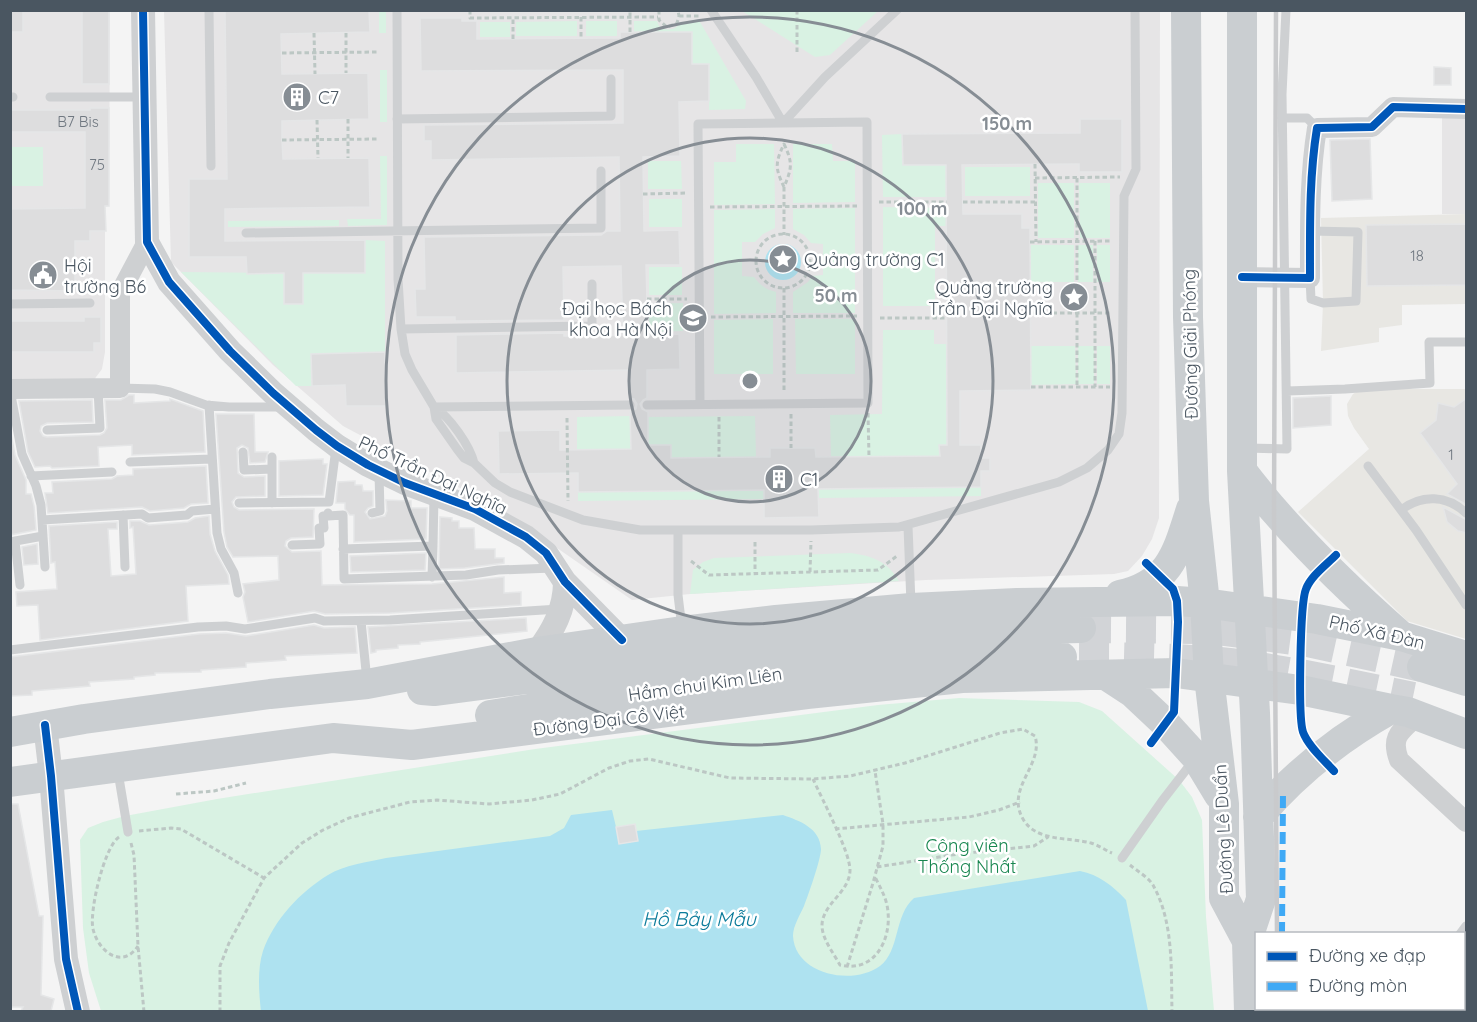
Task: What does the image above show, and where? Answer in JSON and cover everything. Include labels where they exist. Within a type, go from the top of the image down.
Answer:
[{"type":"main road","name":"Đường Giải Phóng","points":[[1186,10],[1188,317],[1194,501],[1209,677]]},
{"type":"main road","points":[[1242,10],[1242,459],[1254,683],[1467,716]]},
{"type":"main road","points":[[1242,459],[1274,512],[1352,593],[1401,636]]},
{"type":"main road","points":[[1082,629],[1134,592],[1150,586],[1168,567],[1182,537],[1194,501]]},
{"type":"main road","points":[[10,732],[45,725],[270,694],[367,684],[537,652],[776,620],[911,608],[1017,603],[1082,629],[1177,601],[1204,603]]},
{"type":"main road","name":"Phố Xã Đàn","points":[[1204,603],[1317,619],[1401,636],[1467,656]]},
{"type":"main road","name":"Hầm chui Kim Liên","points":[[367,684],[434,691],[796,644],[959,631],[1082,629]]},
{"type":"main road","name":"Hầm chui Kim Liên","points":[[333,738],[625,694],[880,662],[957,656],[1082,629]]},
{"type":"main road","points":[[1422,667],[1467,681]]},
{"type":"main road","name":"Đường Đại Cồ Việt","points":[[10,782],[333,738],[412,745],[807,694],[962,678],[1176,674],[1254,683]]},
{"type":"main road","points":[[1107,676],[1133,693],[1196,757],[1224,804]]},
{"type":"main road","name":"Đường Lê Duẩn","points":[[1209,677],[1224,804],[1224,898],[1247,941]]},
{"type":"main road","name":"Đường Lê Duẩn","points":[[1249,1011],[1247,941],[1261,899],[1254,683]]},
{"type":"main road","points":[[1258,817],[1277,795],[1337,743],[1356,729],[1407,707],[1467,734]]},
{"type":"street","name":"Phố Trần Đại Nghĩa","points":[[142,10],[147,242],[169,282],[230,351],[290,407],[337,446],[379,471],[475,509],[526,537],[546,553],[561,575],[622,640]]},
{"type":"street","points":[[1242,277],[1310,278],[1310,231],[1317,128],[1372,127],[1394,107],[1467,108]]},
{"type":"street","points":[[10,389],[120,388],[120,293],[147,242]]},
{"type":"street","points":[[537,652],[551,634],[561,609],[565,594],[561,575]]},
{"type":"street","points":[[1407,707],[1394,748],[1399,760],[1467,822]]},
{"type":"street","points":[[45,725],[66,959],[78,1011]]},
{"type":"lane","points":[[209,10],[211,166]]},
{"type":"lane","points":[[396,10],[397,230],[401,329],[405,354],[412,370],[434,407],[443,413],[471,452],[474,463],[495,483],[510,492],[568,515],[612,526],[678,531],[811,530],[908,526],[1059,482],[1087,468],[1108,450],[1119,434],[1122,413],[1124,196],[1136,169],[1135,10]]},
{"type":"lane","points":[[783,123],[825,77],[897,10]]},
{"type":"lane","points":[[1242,459],[1287,448],[1282,118],[1286,10]]},
{"type":"lane","points":[[707,13],[756,77],[783,123]]},
{"type":"lane","points":[[397,119],[611,116],[611,79]]},
{"type":"lane","points":[[50,97],[144,97]]},
{"type":"lane","points":[[1282,118],[1307,118],[1317,128]]},
{"type":"lane","points":[[647,405],[868,403],[867,123],[698,124],[700,404]]},
{"type":"lane","points":[[246,233],[602,228],[601,171]]},
{"type":"lane","points":[[1310,231],[1358,232],[1356,301],[1323,303],[1311,299],[1310,278]]},
{"type":"lane","points":[[401,329],[592,326],[592,284]]},
{"type":"lane","points":[[10,304],[90,303]]},
{"type":"lane","points":[[1287,390],[1345,389],[1430,383],[1429,342],[1467,342]]},
{"type":"lane","points":[[120,388],[155,389],[209,405],[240,408],[290,407]]},
{"type":"lane","points":[[10,389],[22,454],[39,495],[45,567]]},
{"type":"lane","points":[[47,430],[100,428],[98,389]]},
{"type":"lane","points":[[209,405],[218,542],[231,566],[238,593]]},
{"type":"lane","points":[[434,407],[630,405]]},
{"type":"lane","points":[[328,516],[337,446]]},
{"type":"lane","points":[[243,452],[244,470],[272,469]]},
{"type":"lane","points":[[272,457],[272,502]]},
{"type":"lane","points":[[130,462],[212,459]]},
{"type":"lane","points":[[1368,466],[1463,593],[1467,605]]},
{"type":"lane","points":[[372,513],[380,511],[379,471]]},
{"type":"lane","points":[[31,476],[112,472]]},
{"type":"lane","points":[[432,577],[434,494]]},
{"type":"lane","points":[[1401,510],[1423,498],[1435,498],[1447,501],[1467,513]]},
{"type":"lane","points":[[239,503],[329,502]]},
{"type":"lane","points":[[42,520],[142,514],[148,518],[187,515],[192,512],[215,509]]},
{"type":"lane","points":[[123,515],[125,567]]},
{"type":"lane","points":[[292,545],[320,544],[319,528],[324,528],[323,516],[343,515],[344,579],[432,577],[498,570],[561,575]]},
{"type":"lane","points":[[908,526],[911,608]]},
{"type":"lane","points":[[678,531],[678,595],[682,631]]},
{"type":"lane","points":[[20,585],[13,541],[43,536]]},
{"type":"lane","points":[[343,549],[433,546]]},
{"type":"lane","points":[[10,650],[198,627],[226,626],[245,629],[315,618],[324,621],[361,621],[561,609]]},
{"type":"lane","points":[[361,621],[367,684]]},
{"type":"lane","points":[[1122,858],[1196,757]]},
{"type":"lane","points":[[118,767],[128,832]]},
{"type":"path","points":[[470,10],[470,18],[657,16]]},
{"type":"path","points":[[630,10],[630,32]]},
{"type":"path","points":[[659,10],[657,16],[660,23],[667,27],[674,25],[679,16],[678,10]]},
{"type":"path","points":[[797,10],[797,54]]},
{"type":"path","points":[[679,16],[707,13]]},
{"type":"path","points":[[513,17],[513,39]]},
{"type":"path","points":[[581,17],[581,39]]},
{"type":"path","points":[[315,33],[315,74]]},
{"type":"path","points":[[345,33],[346,73]]},
{"type":"path","points":[[282,53],[377,52]]},
{"type":"path","points":[[348,119],[348,158]]},
{"type":"path","points":[[317,120],[318,158]]},
{"type":"path","points":[[282,140],[378,139]]},
{"type":"path","points":[[784,187],[791,170],[791,159],[784,144],[777,159],[777,170],[784,187],[784,235]]},
{"type":"path","points":[[1035,164],[1036,242]]},
{"type":"path","points":[[1035,178],[1122,177]]},
{"type":"path","points":[[1077,178],[1077,387]]},
{"type":"path","points":[[644,194],[699,193]]},
{"type":"path","points":[[699,207],[947,202]]},
{"type":"path","points":[[963,202],[1035,202]]},
{"type":"path","points":[[784,235],[797,238],[804,244],[810,259],[806,276],[800,282],[784,288],[767,282],[760,275],[756,258],[764,242],[772,236],[784,235]]},
{"type":"path","points":[[1095,241],[1095,387]]},
{"type":"path","points":[[1030,242],[1114,241]]},
{"type":"path","points":[[784,288],[784,403]]},
{"type":"path","points":[[646,299],[700,299]]},
{"type":"path","points":[[1030,313],[1114,313]]},
{"type":"path","points":[[700,317],[947,318]]},
{"type":"path","points":[[1030,387],[1122,387]]},
{"type":"path","points":[[868,403],[869,457]]},
{"type":"path","points":[[719,404],[719,457]]},
{"type":"path","points":[[567,405],[568,515]]},
{"type":"path","points":[[791,415],[791,448]]},
{"type":"path","points":[[810,572],[811,530]]},
{"type":"path","points":[[755,531],[755,573]]},
{"type":"path","points":[[678,552],[709,575],[878,570],[908,548]]},
{"type":"path","points":[[220,1011],[220,966],[229,943],[264,878],[302,843],[349,818],[410,802],[437,800],[489,804],[532,800],[560,794],[609,768],[630,761],[649,759],[730,778],[813,779],[850,776],[955,748],[1000,733],[1023,729],[1035,736],[1037,744],[1036,756],[1019,792],[1022,818],[1030,828],[1044,836],[1093,844],[1122,858],[1153,885],[1162,907],[1170,945],[1172,1011]]},
{"type":"path","points":[[847,967],[883,846],[883,824],[874,770]]},
{"type":"path","points":[[813,779],[842,842],[850,868],[849,880],[824,915],[822,928],[840,965],[857,966],[869,962],[880,952],[885,939],[889,914],[885,896],[875,877]]},
{"type":"path","points":[[176,794],[214,791],[246,783]]},
{"type":"path","points":[[836,829],[969,817],[1020,802]]},
{"type":"path","points":[[138,946],[133,954],[116,957],[107,952],[96,938],[92,927],[97,888],[115,839],[128,832],[181,829],[264,878]]},
{"type":"path","points":[[128,832],[134,855],[138,946],[144,1011]]},
{"type":"path","points":[[877,867],[958,854],[1034,846],[1049,836]]},
{"type":"shaded area","points":[[10,11],[110,11],[109,206],[105,207],[105,352],[102,369],[93,381],[11,385]]},
{"type":"shaded area","name":"Đại học Bách khoa Hà Nội","points":[[164,11],[1160,11],[1159,518],[1152,539],[1142,556],[1128,571],[1114,574],[926,580],[690,594],[632,600],[505,512],[343,426],[273,365],[171,262]]},
{"type":"shaded area","points":[[1442,116],[1466,117],[1466,214],[1442,214]]},
{"type":"shaded area","points":[[1466,214],[1466,304],[1402,305],[1402,325],[1379,328],[1379,342],[1321,351],[1323,303],[1321,218]]},
{"type":"shaded area","points":[[1362,389],[1466,389],[1466,639],[1407,621],[1298,512],[1369,449],[1348,416],[1347,404],[1353,394]]},
{"type":"green space","points":[[474,10],[624,11],[474,12]]},
{"type":"green space","points":[[379,11],[386,11],[386,33],[379,33]]},
{"type":"green space","points":[[742,11],[878,11],[830,55],[815,57]]},
{"type":"green space","points":[[577,21],[577,36],[516,36],[516,22]]},
{"type":"green space","points":[[586,21],[617,21],[617,36],[586,36]]},
{"type":"green space","points":[[634,21],[657,21],[659,26],[668,29],[677,27],[681,22],[700,22],[746,101],[745,109],[709,110],[709,65],[692,64],[692,32],[634,32]]},
{"type":"green space","points":[[480,22],[510,22],[510,37],[480,37]]},
{"type":"green space","points":[[380,70],[387,70],[387,122],[380,122]]},
{"type":"green space","points":[[902,134],[903,165],[946,165],[946,197],[883,197],[882,135]]},
{"type":"green space","points":[[736,144],[774,144],[775,204],[714,205],[714,162],[736,162]]},
{"type":"green space","points":[[793,144],[832,144],[833,161],[855,161],[855,202],[793,203]]},
{"type":"green space","points":[[10,147],[43,147],[43,186],[11,186]]},
{"type":"green space","points":[[380,156],[387,156],[387,225],[348,226],[347,219],[381,219]]},
{"type":"green space","points":[[648,161],[681,161],[682,189],[648,189]]},
{"type":"green space","points":[[965,167],[1030,167],[1030,196],[965,196]]},
{"type":"green space","points":[[1038,183],[1074,183],[1074,238],[1038,238]]},
{"type":"green space","points":[[1079,183],[1110,183],[1110,238],[1080,238]]},
{"type":"green space","points":[[649,199],[682,199],[682,227],[649,227]]},
{"type":"green space","points":[[883,207],[946,208],[947,226],[935,226],[935,306],[883,306]]},
{"type":"green space","points":[[855,208],[855,313],[793,313],[793,292],[808,282],[812,276],[823,275],[823,244],[811,243],[804,235],[793,229],[793,209]]},
{"type":"green space","points":[[775,209],[775,228],[763,234],[755,242],[742,242],[742,276],[754,277],[764,287],[776,292],[776,313],[714,314],[714,210]]},
{"type":"green space","points":[[339,220],[339,226],[228,227],[228,221]]},
{"type":"green space","points":[[365,240],[385,241],[385,352],[311,354],[312,386],[296,386],[181,272],[284,273],[284,304],[303,304],[303,273],[365,273]]},
{"type":"green space","points":[[1030,245],[1074,245],[1074,282],[1030,282]]},
{"type":"green space","points":[[1078,245],[1093,245],[1093,282],[1078,282]]},
{"type":"green space","points":[[1097,245],[1110,245],[1110,282],[1097,282]]},
{"type":"green space","points":[[649,267],[682,267],[682,295],[649,295]]},
{"type":"green space","points":[[683,303],[683,331],[649,332],[649,304]]},
{"type":"green space","points":[[773,319],[773,374],[714,374],[714,320]]},
{"type":"green space","points":[[795,319],[855,319],[855,374],[796,374]]},
{"type":"green space","points":[[883,330],[934,330],[934,344],[947,344],[947,445],[940,445],[940,456],[831,457],[830,415],[882,414]]},
{"type":"green space","points":[[1030,346],[1075,346],[1076,384],[1030,385]]},
{"type":"green space","points":[[1078,346],[1094,346],[1094,384],[1078,384]]},
{"type":"green space","points":[[1097,346],[1110,346],[1110,384],[1097,384]]},
{"type":"green space","points":[[630,416],[631,449],[577,450],[577,417]]},
{"type":"green space","points":[[755,416],[756,457],[671,458],[671,445],[648,445],[648,417]]},
{"type":"green space","points":[[981,487],[981,496],[819,498],[818,489]]},
{"type":"green space","points":[[764,490],[764,499],[578,501],[578,492]]},
{"type":"green space","points":[[850,553],[879,561],[890,569],[899,581],[690,594],[693,570],[703,562],[714,558]]},
{"type":"green space","name":"Công viên Thống Nhất","points":[[959,698],[1079,702],[1102,711],[1179,780],[1192,797],[1202,820],[1206,917],[1214,1011],[101,1011],[89,973],[83,928],[80,840],[88,828],[103,822],[217,799],[535,749],[878,705]]},
{"type":"water","points":[[783,244],[796,249],[801,262],[796,275],[783,280],[770,275],[765,262],[770,249]]},
{"type":"water","name":"Hồ Bảy Mẫu","points":[[612,810],[620,844],[637,841],[636,831],[783,815],[808,826],[817,836],[821,849],[817,869],[795,924],[793,936],[796,949],[804,960],[814,968],[841,976],[869,972],[880,966],[891,951],[903,914],[914,898],[1080,871],[1093,875],[1110,885],[1126,900],[1148,1011],[261,1012],[260,965],[268,940],[281,918],[298,898],[328,875],[349,866],[386,858],[550,836],[564,828],[571,815]]},
{"type":"building","points":[[10,10],[23,10],[23,32],[10,32]]},
{"type":"building","points":[[82,10],[109,10],[109,84],[82,84]]},
{"type":"building","name":"C7","points":[[225,10],[369,10],[370,32],[281,34],[282,74],[368,73],[369,119],[282,121],[282,140],[283,159],[369,158],[370,207],[225,209],[225,241],[365,240],[365,273],[303,273],[303,304],[284,304],[284,273],[247,274],[246,257],[189,257],[189,179],[227,179]]},
{"type":"building","points":[[420,18],[462,18],[462,21],[477,21],[477,39],[620,38],[620,32],[692,32],[692,64],[709,64],[709,101],[679,102],[680,156],[643,157],[644,231],[679,230],[680,265],[646,265],[648,335],[679,334],[680,369],[647,370],[647,398],[640,404],[642,409],[648,412],[648,445],[671,445],[671,458],[770,457],[770,448],[815,448],[816,457],[940,456],[939,445],[947,445],[946,165],[903,165],[902,134],[1080,133],[1080,119],[1122,119],[1122,172],[1079,172],[1079,164],[962,165],[963,214],[1022,214],[1022,228],[1030,228],[1031,390],[960,391],[960,445],[981,445],[981,458],[990,458],[990,471],[981,471],[981,487],[818,489],[819,517],[764,518],[764,490],[578,492],[578,473],[499,474],[498,431],[560,430],[560,450],[631,449],[630,412],[636,409],[637,404],[634,399],[630,398],[630,370],[456,373],[456,335],[564,333],[564,336],[623,335],[621,266],[563,267],[564,320],[455,321],[455,317],[416,317],[415,289],[425,289],[424,237],[601,235],[607,231],[620,231],[619,157],[431,160],[431,141],[424,141],[424,125],[623,123],[623,70],[421,71]]},
{"type":"building","points":[[1434,67],[1451,68],[1451,85],[1434,85]]},
{"type":"building","points":[[90,108],[109,108],[109,206],[105,206],[106,231],[90,231],[90,241],[75,241],[75,291],[10,290],[10,209],[85,208],[85,132],[10,132],[10,110],[90,110]]},
{"type":"building","points":[[1370,139],[1372,199],[1332,201],[1330,140]]},
{"type":"building","points":[[1467,224],[1467,285],[1367,286],[1366,225]]},
{"type":"building","points":[[84,317],[101,317],[101,343],[94,343],[94,352],[10,352],[10,321],[84,321]]},
{"type":"building","points":[[385,352],[386,406],[346,406],[345,385],[312,386],[311,354]]},
{"type":"building","points":[[134,395],[134,403],[170,401],[170,399],[203,411],[205,452],[132,455],[132,445],[98,447],[99,466],[35,467],[28,452],[19,401],[92,400],[93,422],[47,423],[41,426],[40,431],[43,436],[47,437],[100,435],[107,428],[105,400],[121,400]]},
{"type":"building","points":[[1331,396],[1331,425],[1293,428],[1293,398]]},
{"type":"building","points":[[1467,398],[1467,505],[1447,494],[1457,484],[1420,433],[1436,420],[1438,403],[1454,407]]},
{"type":"building","points":[[216,414],[254,414],[255,452],[268,452],[265,462],[250,463],[248,448],[242,445],[237,448],[238,473],[244,477],[265,476],[265,496],[236,497],[232,502],[234,507],[239,510],[314,509],[313,537],[291,538],[286,541],[285,546],[292,552],[321,551],[322,585],[432,584],[504,577],[504,593],[521,592],[521,605],[390,613],[325,614],[314,611],[248,622],[243,584],[279,580],[278,556],[233,557],[227,547]]},
{"type":"building","points":[[10,429],[15,455],[26,480],[26,494],[31,494],[36,530],[10,535]]},
{"type":"building","points":[[323,459],[323,464],[327,464],[323,495],[279,496],[279,461]]},
{"type":"building","points":[[206,466],[208,503],[150,511],[142,507],[48,513],[45,493],[53,493],[52,482],[112,479],[117,476],[133,475],[133,469]]},
{"type":"building","points":[[355,481],[355,485],[362,485],[363,491],[373,491],[373,506],[365,512],[370,519],[385,516],[386,500],[411,501],[411,508],[427,508],[426,539],[354,542],[354,515],[350,515],[345,509],[345,503],[336,503],[338,482]]},
{"type":"building","points":[[1443,507],[1467,520],[1467,533],[1458,531],[1447,522]]},
{"type":"building","points":[[209,516],[210,534],[215,551],[228,575],[229,584],[186,586],[188,621],[40,640],[38,605],[17,606],[16,592],[57,589],[55,562],[51,563],[49,526],[117,522],[117,529],[108,529],[111,576],[136,574],[133,527],[130,528],[130,521],[140,521],[149,525],[188,522],[195,518]]},
{"type":"building","points":[[440,517],[459,521],[459,528],[474,528],[475,549],[495,549],[495,558],[504,558],[504,563],[439,569]]},
{"type":"building","points":[[37,544],[38,564],[24,565],[22,547]]},
{"type":"building","points":[[426,553],[425,570],[351,572],[350,556]]},
{"type":"building","points":[[526,618],[527,631],[398,645],[398,648],[376,650],[371,653],[368,627]]},
{"type":"building","points":[[314,625],[324,628],[355,627],[357,653],[285,656],[286,660],[246,663],[246,667],[201,670],[201,672],[155,673],[155,675],[134,677],[134,679],[89,682],[90,686],[32,691],[32,695],[10,696],[10,657],[199,634],[226,633],[246,636]]},
{"type":"building","points":[[10,804],[18,804],[39,916],[43,916],[41,995],[54,999],[51,1011],[21,1011],[23,1007],[10,1007]]},
{"type":"building","points":[[635,824],[638,841],[619,844],[616,827]]},
{"type":"tunnel","points":[[1081,628],[1210,629],[1308,642],[1422,667]]},
{"type":"tunnel","points":[[1079,657],[1220,662],[1293,673],[1413,697]]},
{"type":"railway","points":[[1276,10],[1274,512],[1277,932]]},
{"type":"marked path","points":[[1282,932],[1283,791]]},
{"type":"cycle path","points":[[143,10],[147,242],[169,282],[230,351],[273,393],[316,430],[368,465],[405,483],[475,509],[526,537],[546,553],[565,582],[622,640]]},
{"type":"cycle path","points":[[1242,277],[1310,278],[1311,184],[1317,128],[1372,127],[1393,107],[1466,109]]},
{"type":"cycle path","points":[[1334,771],[1312,748],[1303,732],[1300,660],[1306,589],[1315,575],[1336,555]]},
{"type":"cycle path","points":[[1146,563],[1173,589],[1177,601],[1178,622],[1174,712],[1151,743]]},
{"type":"cycle path","points":[[45,725],[66,959],[78,1012]]},
{"type":"place","name":"C7","points":[[297,97]]},
{"type":"place","name":"Quảng trường C1","points":[[783,259]]},
{"type":"place","name":"Hội trường B6","points":[[43,275]]},
{"type":"place","name":"Quảng trường Trần Đại Nghĩa","points":[[1074,297]]},
{"type":"place","name":"Đại học Bách khoa Hà Nội","points":[[693,318]]},
{"type":"place","name":"C1","points":[[779,479]]}]
